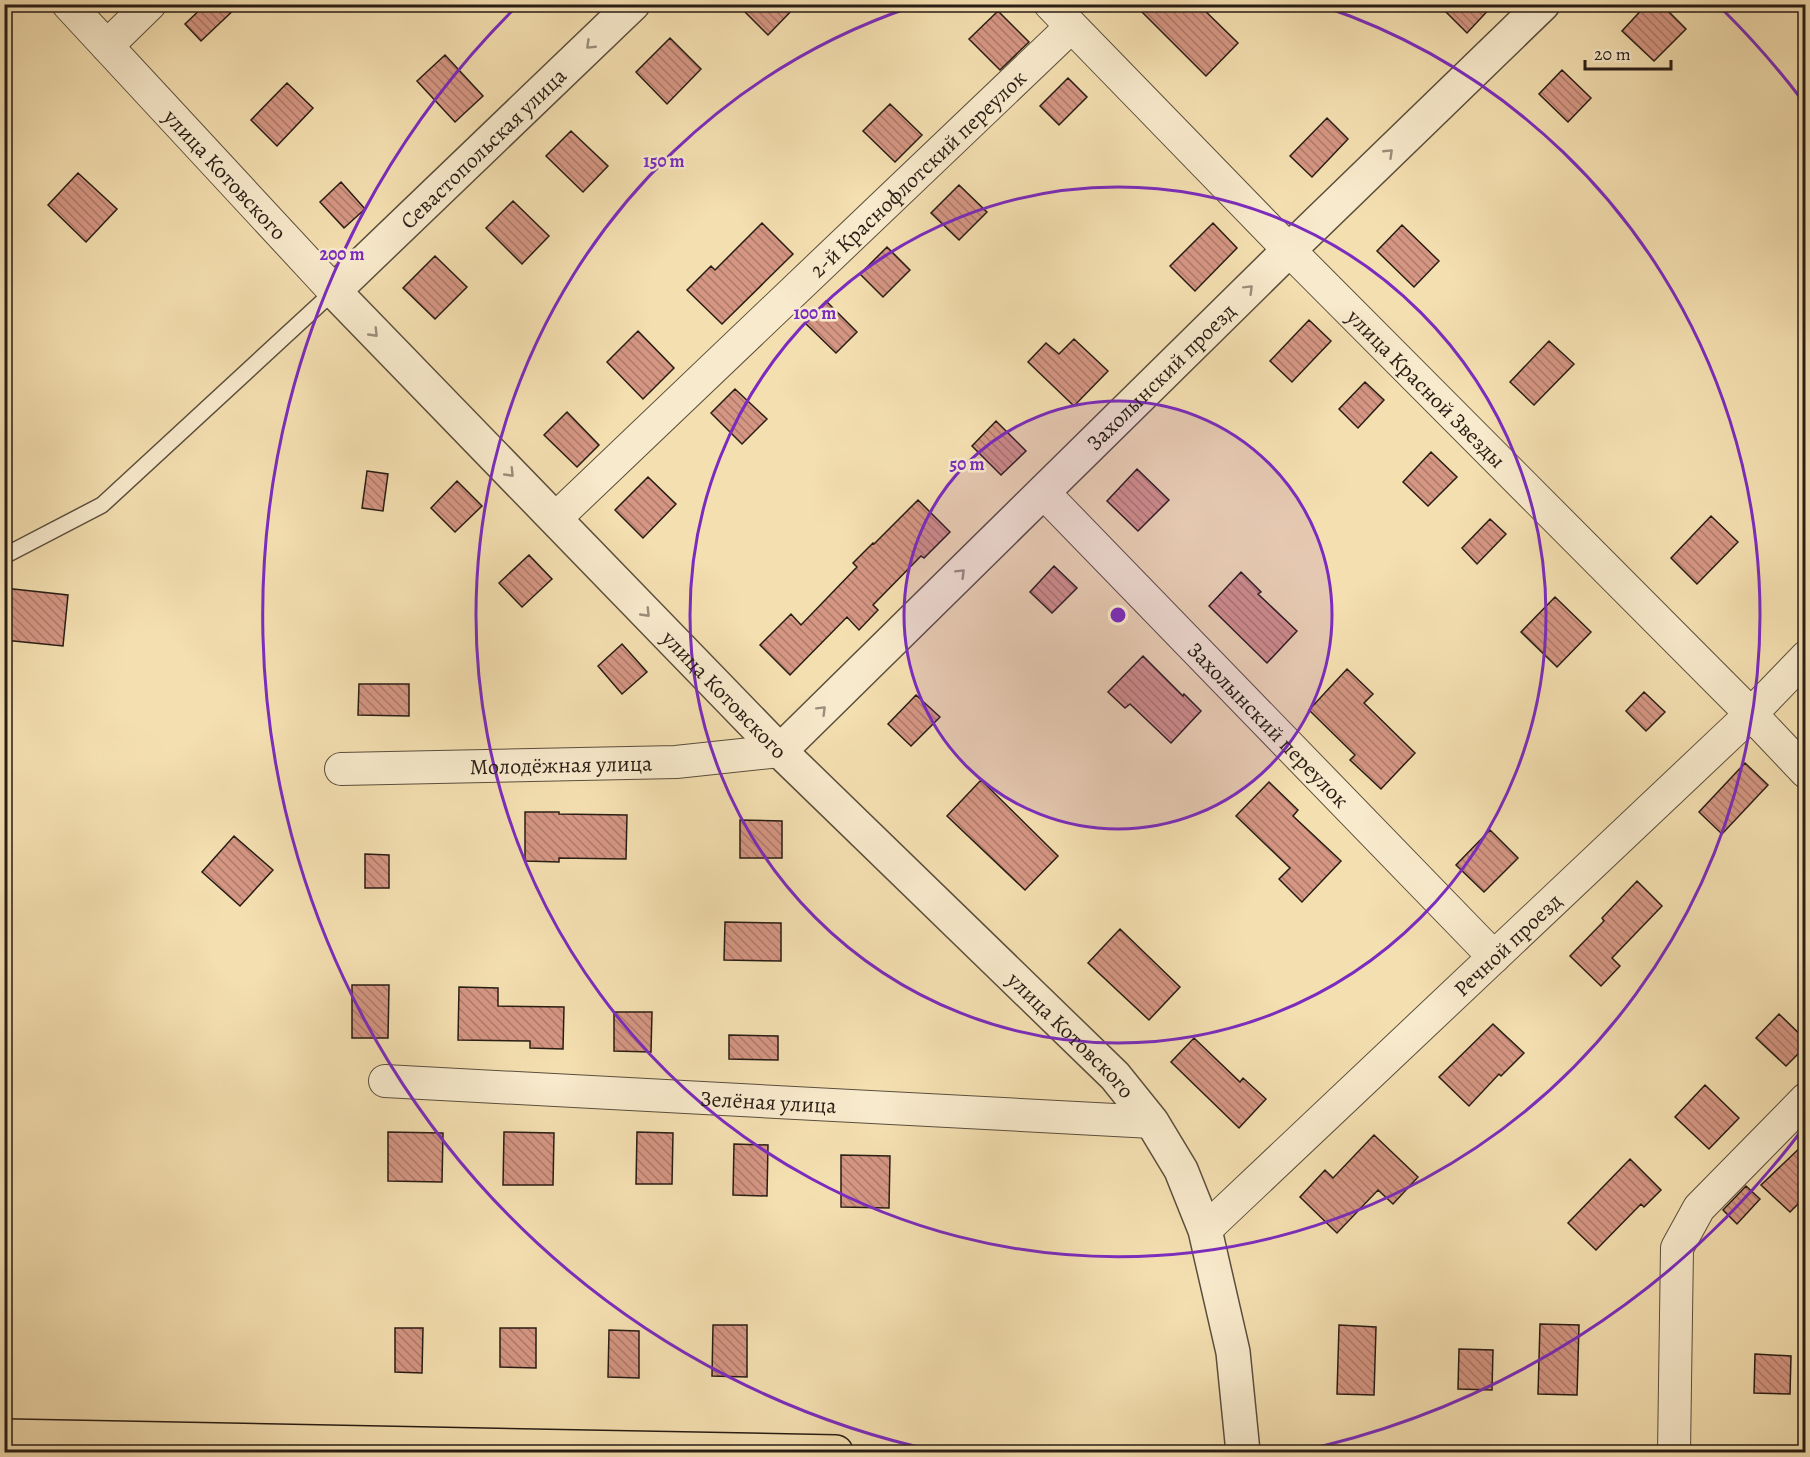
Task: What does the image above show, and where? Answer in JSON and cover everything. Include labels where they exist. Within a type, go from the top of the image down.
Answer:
[{"type":"main road","points":[[4,1436],[313,1448],[836,1452]]},
{"type":"street","name":"улица Котовского","points":[[68,4],[334,291],[780,751],[1115,1076],[1152,1122],[1181,1170],[1205,1230],[1233,1352],[1243,1452]]},
{"type":"street","points":[[107,46],[150,4]]},
{"type":"street","name":"Севастопольская улица","points":[[334,291],[633,4]]},
{"type":"street","name":"улица Красной Звезды","points":[[1050,4],[1289,250],[1806,772]]},
{"type":"street","name":"Захолынский проезд","points":[[780,751],[1537,7]]},
{"type":"street","name":"2-й Краснофлотский переулок","points":[[555,519],[1071,27]]},
{"type":"street","name":"Захолынский переулок","points":[[1043,492],[1494,957]]},
{"type":"street","name":"Речной проезд","points":[[1205,1230],[1751,714],[1806,657]]},
{"type":"street","name":"Молодёжная улица","points":[[341,769],[676,762],[780,751]]},
{"type":"street","name":"Зелёная улица","points":[[386,1081],[1152,1122]]},
{"type":"street","points":[[1674,1452],[1677,1248],[1699,1208],[1806,1099]]},
{"type":"lane","points":[[4,556],[102,505],[334,291]]},
{"type":"building","points":[[206,4],[240,4],[201,41],[185,24]]},
{"type":"building","points":[[737,4],[798,4],[768,35]]},
{"type":"building","points":[[1134,4],[1198,4],[1238,43],[1206,76]]},
{"type":"building","points":[[1438,4],[1494,4],[1467,33]]},
{"type":"building","points":[[1647,4],[1661,4],[1686,29],[1654,61],[1622,31]]},
{"type":"building","points":[[998,11],[1029,42],[1000,70],[969,39]]},
{"type":"building","points":[[670,38],[701,69],[667,104],[636,72]]},
{"type":"building","points":[[445,55],[483,96],[455,122],[417,81]]},
{"type":"building","points":[[1562,70],[1591,98],[1568,122],[1539,94]]},
{"type":"building","points":[[1068,78],[1087,97],[1059,125],[1040,106]]},
{"type":"building","points":[[287,83],[313,108],[277,146],[251,120]]},
{"type":"building","points":[[890,104],[922,135],[895,162],[863,131]]},
{"type":"building","points":[[1327,118],[1348,139],[1312,177],[1290,156]]},
{"type":"building","points":[[571,131],[608,166],[583,192],[546,156]]},
{"type":"building","points":[[78,173],[117,209],[86,242],[48,205]]},
{"type":"building","points":[[341,182],[365,209],[344,228],[320,202]]},
{"type":"building","points":[[959,185],[987,212],[959,240],[931,213]]},
{"type":"building","points":[[513,201],[549,236],[522,264],[486,228]]},
{"type":"building","points":[[762,223],[793,254],[722,324],[687,290],[711,266],[715,270]]},
{"type":"building","points":[[1213,223],[1237,248],[1195,291],[1170,266]]},
{"type":"building","points":[[1402,225],[1439,261],[1414,287],[1377,251]]},
{"type":"building","points":[[887,247],[910,270],[883,297],[860,274]]},
{"type":"building","points":[[435,256],[467,287],[435,319],[403,288]]},
{"type":"building","points":[[826,301],[857,332],[836,353],[805,323]]},
{"type":"building","points":[[1309,320],[1331,341],[1292,382],[1270,361]]},
{"type":"building","points":[[638,331],[674,368],[643,399],[607,362]]},
{"type":"building","points":[[1074,339],[1108,371],[1074,406],[1028,362],[1046,343],[1059,354]]},
{"type":"building","points":[[1549,341],[1574,364],[1534,405],[1510,382]]},
{"type":"building","points":[[1365,382],[1384,400],[1358,428],[1339,409]]},
{"type":"building","points":[[735,389],[767,419],[742,444],[711,413]]},
{"type":"building","points":[[567,412],[599,445],[577,467],[544,435]]},
{"type":"building","points":[[996,421],[1026,451],[1001,475],[972,446]]},
{"type":"building","points":[[1431,452],[1457,477],[1428,506],[1403,482]]},
{"type":"building","points":[[1137,469],[1169,500],[1138,531],[1107,501]]},
{"type":"building","points":[[367,471],[388,474],[383,511],[362,508]]},
{"type":"building","points":[[648,477],[676,504],[643,538],[615,510]]},
{"type":"building","points":[[457,481],[482,506],[455,532],[431,508]]},
{"type":"building","points":[[918,500],[950,532],[924,558],[921,556],[873,605],[878,610],[859,630],[847,617],[790,675],[760,645],[791,614],[801,625],[857,567],[853,563]]},
{"type":"building","points":[[1711,516],[1738,542],[1697,584],[1671,558]]},
{"type":"building","points":[[1490,519],[1506,534],[1477,564],[1462,548]]},
{"type":"building","points":[[529,555],[552,579],[522,607],[499,583]]},
{"type":"building","points":[[1054,566],[1077,588],[1052,613],[1030,592]]},
{"type":"building","points":[[1241,572],[1261,592],[1258,594],[1297,631],[1267,663],[1209,606]]},
{"type":"building","points":[[4,588],[68,595],[63,646],[4,640]]},
{"type":"building","points":[[1555,597],[1591,632],[1557,667],[1521,632]]},
{"type":"building","points":[[622,644],[647,672],[622,694],[598,666]]},
{"type":"building","points":[[1143,656],[1201,711],[1171,743],[1130,704],[1125,708],[1108,692]]},
{"type":"building","points":[[1347,669],[1373,694],[1364,703],[1415,753],[1381,789],[1350,760],[1355,755],[1309,710]]},
{"type":"building","points":[[359,684],[409,684],[409,716],[358,715]]},
{"type":"building","points":[[1644,692],[1665,712],[1646,731],[1626,711]]},
{"type":"building","points":[[916,695],[940,717],[911,746],[888,724]]},
{"type":"building","points":[[1745,763],[1768,785],[1722,834],[1699,812]]},
{"type":"building","points":[[981,780],[1058,856],[1025,890],[947,816]]},
{"type":"building","points":[[1269,782],[1298,810],[1293,816],[1341,861],[1302,902],[1279,879],[1290,868],[1236,816]]},
{"type":"building","points":[[525,812],[627,815],[626,859],[559,858],[559,862],[525,861]]},
{"type":"building","points":[[740,820],[782,821],[782,858],[740,858]]},
{"type":"building","points":[[1490,830],[1518,858],[1484,892],[1456,865]]},
{"type":"building","points":[[234,836],[273,870],[240,906],[202,872]]},
{"type":"building","points":[[365,854],[389,855],[389,888],[365,888]]},
{"type":"building","points":[[1637,881],[1662,906],[1612,958],[1620,966],[1601,986],[1570,956],[1604,921],[1602,918]]},
{"type":"building","points":[[725,922],[781,923],[781,961],[724,960]]},
{"type":"building","points":[[1120,929],[1180,987],[1149,1020],[1088,963]]},
{"type":"building","points":[[352,985],[389,985],[388,1038],[352,1038]]},
{"type":"building","points":[[459,987],[498,988],[498,1006],[564,1007],[563,1049],[530,1048],[530,1041],[458,1040]]},
{"type":"building","points":[[614,1012],[652,1012],[651,1052],[614,1051]]},
{"type":"building","points":[[1779,1014],[1806,1040],[1806,1046],[1786,1066],[1756,1038]]},
{"type":"building","points":[[1493,1024],[1524,1053],[1501,1076],[1499,1074],[1469,1106],[1439,1077]]},
{"type":"building","points":[[729,1035],[778,1036],[778,1060],[729,1059]]},
{"type":"building","points":[[1194,1038],[1240,1082],[1243,1078],[1266,1099],[1239,1128],[1171,1062]]},
{"type":"building","points":[[1705,1085],[1739,1118],[1709,1149],[1675,1117]]},
{"type":"building","points":[[388,1132],[443,1133],[442,1182],[388,1181]]},
{"type":"building","points":[[504,1132],[554,1133],[553,1185],[503,1185]]},
{"type":"building","points":[[637,1132],[673,1133],[672,1184],[636,1184]]},
{"type":"building","points":[[1374,1135],[1418,1177],[1393,1204],[1378,1190],[1337,1233],[1300,1197],[1325,1170],[1333,1178]]},
{"type":"building","points":[[1806,1142],[1806,1196],[1790,1212],[1761,1185]]},
{"type":"building","points":[[734,1144],[768,1145],[767,1196],[733,1195]]},
{"type":"building","points":[[841,1155],[890,1156],[889,1208],[841,1207]]},
{"type":"building","points":[[1630,1159],[1661,1190],[1644,1207],[1641,1204],[1596,1250],[1568,1223]]},
{"type":"building","points":[[1746,1186],[1760,1199],[1737,1224],[1723,1210]]},
{"type":"building","points":[[1540,1324],[1579,1325],[1577,1395],[1538,1394]]},
{"type":"building","points":[[713,1325],[747,1325],[747,1377],[712,1376]]},
{"type":"building","points":[[1339,1325],[1376,1327],[1374,1395],[1337,1394]]},
{"type":"building","points":[[395,1328],[423,1328],[422,1373],[395,1372]]},
{"type":"building","points":[[500,1328],[536,1328],[536,1368],[500,1367]]},
{"type":"building","points":[[609,1330],[639,1331],[639,1378],[608,1377]]},
{"type":"building","points":[[1459,1349],[1493,1350],[1492,1390],[1458,1389]]},
{"type":"building","points":[[1755,1354],[1791,1356],[1790,1394],[1754,1393]]}]
